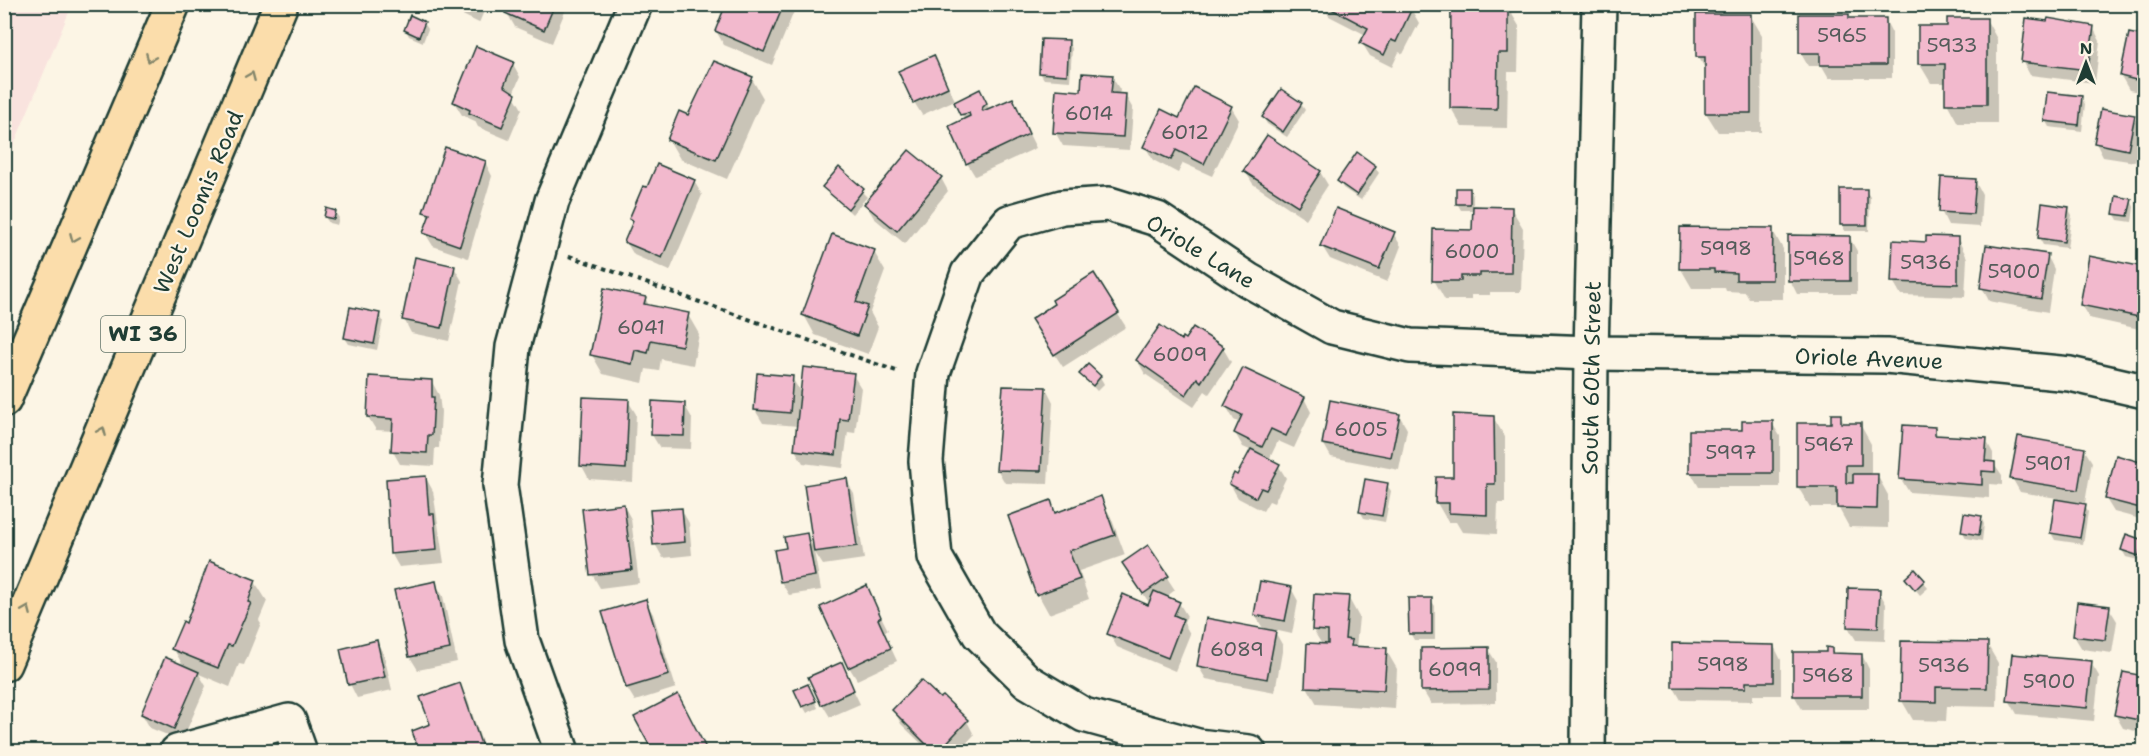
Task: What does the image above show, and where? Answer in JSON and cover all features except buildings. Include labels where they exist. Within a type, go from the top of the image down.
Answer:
[{"type":"main road","points":[[4,400],[173,4]]},
{"type":"main road","name":"West Loomis Road","points":[[4,664],[281,4]]},
{"type":"street","points":[[562,752],[522,640],[500,485],[513,347],[552,201],[635,4]]},
{"type":"street","name":"South 60th Street","points":[[1588,752],[1591,353],[1599,4]]},
{"type":"street","name":"Oriole Lane","points":[[1249,752],[1198,746],[1084,715],[1027,681],[979,634],[935,557],[926,460],[933,373],[968,273],[1009,222],[1062,207],[1109,204],[1157,219],[1248,280],[1332,327],[1410,346],[1591,353]]},
{"type":"street","name":"Oriole Avenue","points":[[1591,353],[1886,356],[2070,374],[2145,391]]},
{"type":"street","points":[[177,752],[289,721],[300,752]]},
{"type":"path","points":[[540,246],[899,372]]},
{"type":"shaded area","points":[[4,5],[72,5],[5,166]]}]
